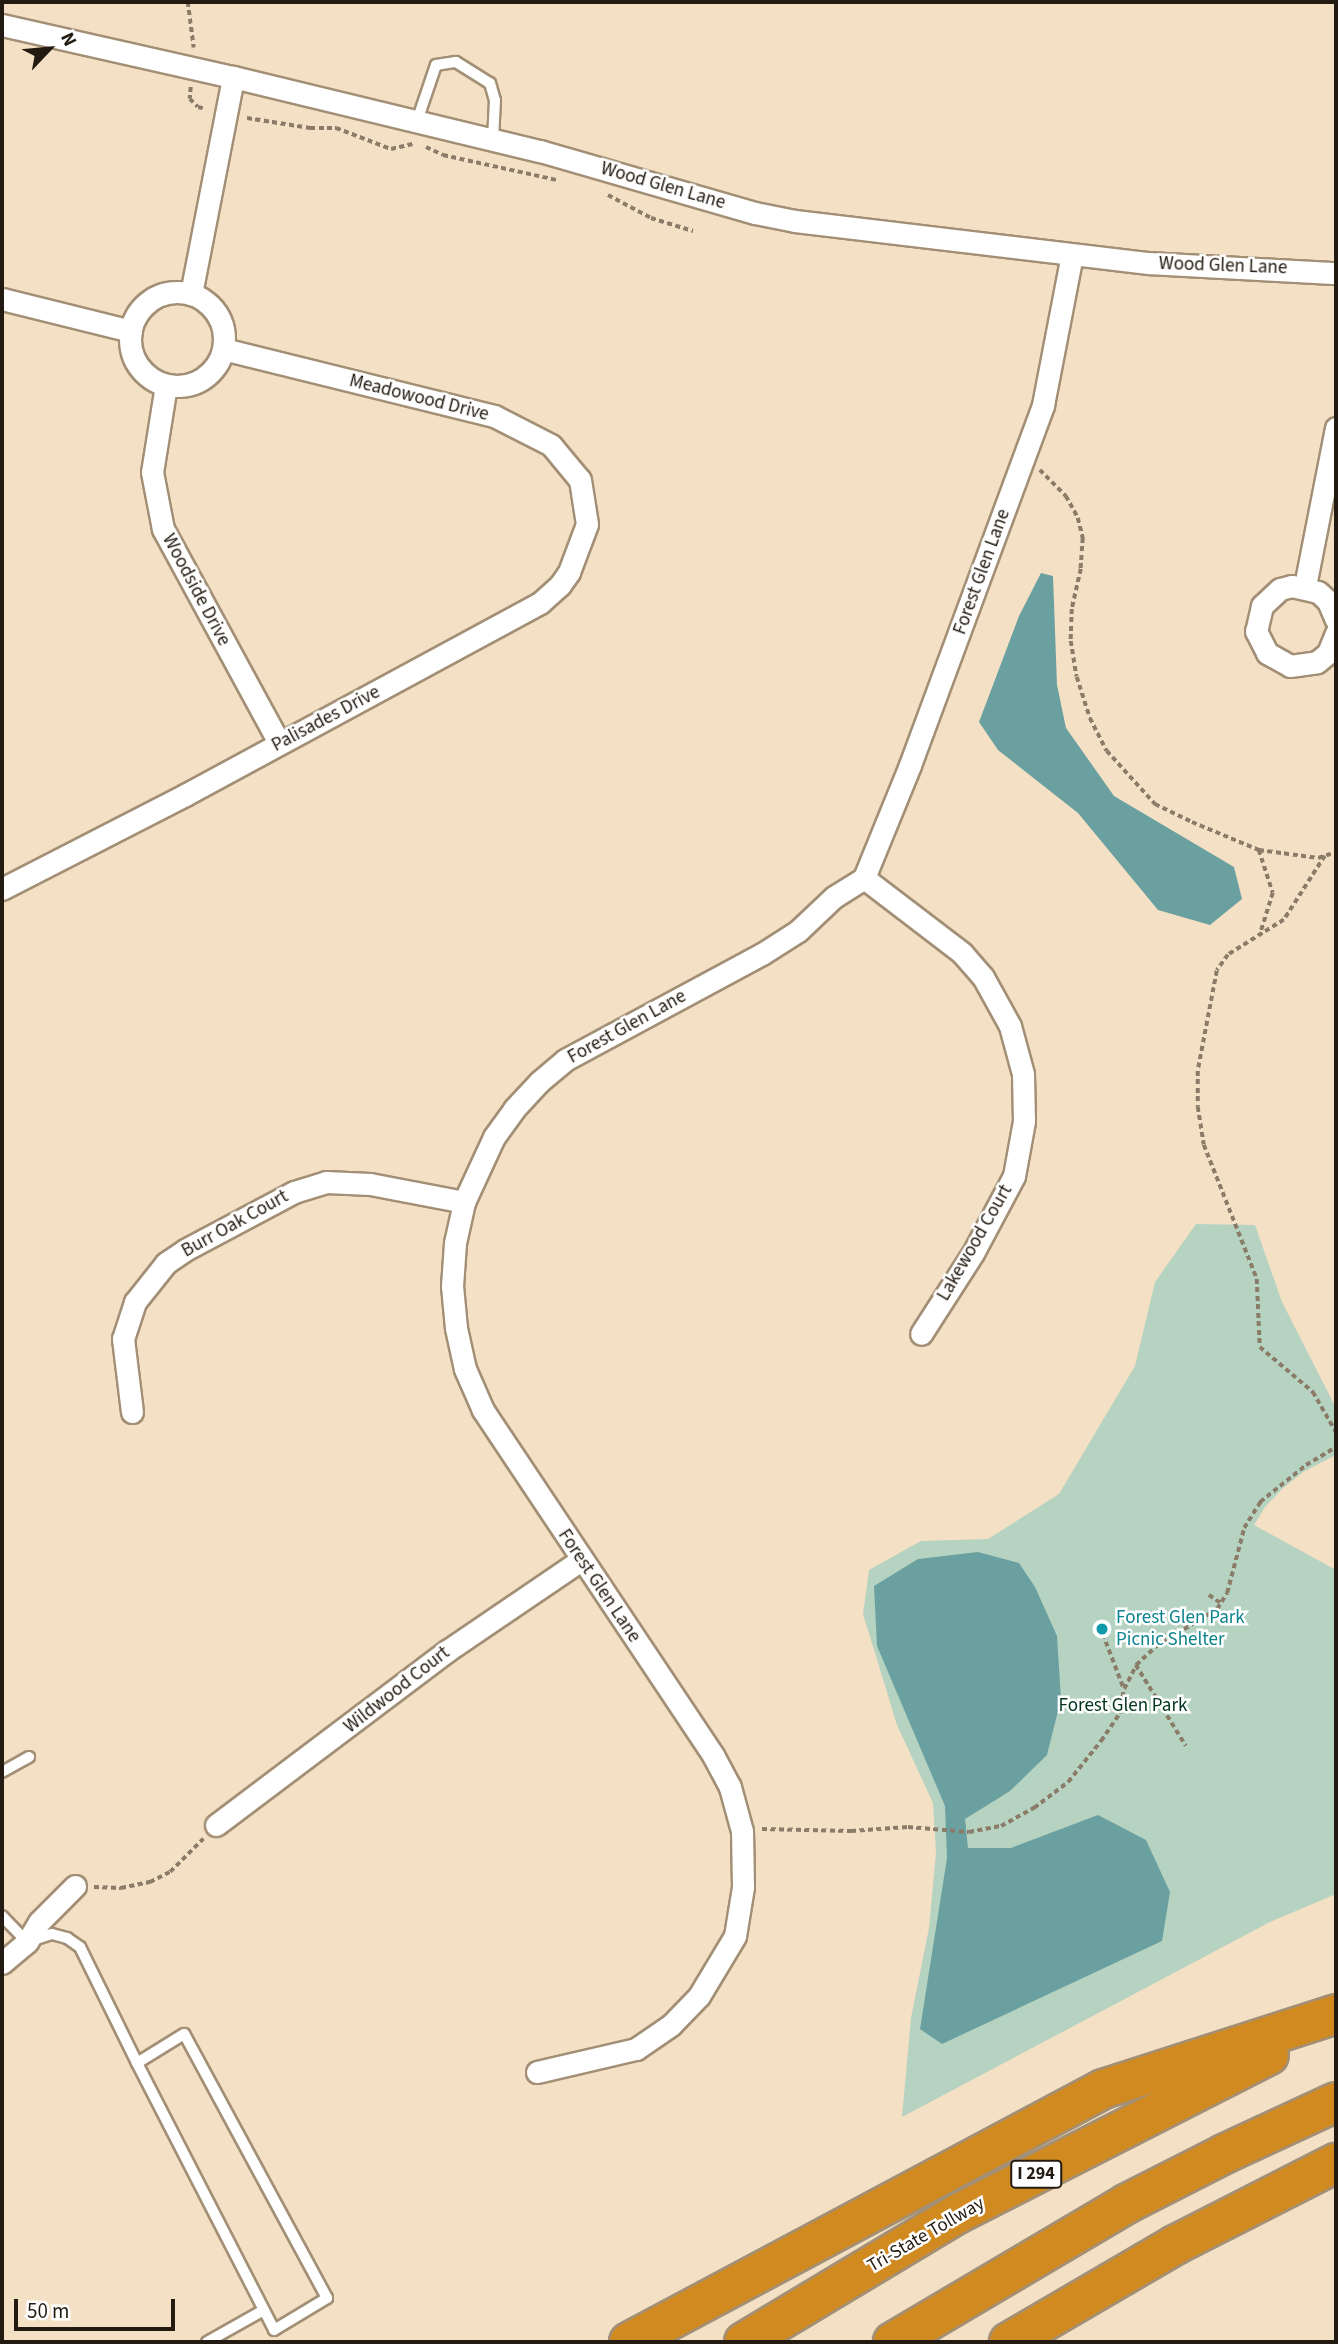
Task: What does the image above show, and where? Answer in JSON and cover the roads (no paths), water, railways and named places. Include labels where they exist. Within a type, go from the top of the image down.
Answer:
[{"type":"highway","points":[[629,2342],[1103,2089],[1336,1985]]},
{"type":"highway","points":[[1103,2089],[1336,2014]]},
{"type":"highway","name":"Tri-State Tollway","points":[[744,2342],[957,2214],[1336,2020]]},
{"type":"highway","points":[[893,2342],[1126,2204],[1224,2154],[1336,2102]]},
{"type":"highway","points":[[1009,2342],[1175,2245],[1336,2163]]},
{"type":"street","name":"Wood Glen Lane","points":[[2,25],[417,121],[755,213],[838,227],[1149,263],[1336,273]]},
{"type":"street","points":[[191,294],[233,77]]},
{"type":"street","name":"Forest Glen Lane","points":[[537,2072],[636,2049],[671,2025],[699,1996],[735,1936],[744,1875],[742,1831],[730,1787],[713,1755],[483,1410],[466,1369],[456,1328],[452,1286],[455,1243],[464,1202],[494,1137],[514,1109],[539,1082],[565,1060],[762,954],[798,931],[834,897],[864,878],[910,765],[1043,405],[1073,255]]},
{"type":"street","points":[[175,292],[191,294],[204,300],[221,321],[223,348],[212,371],[202,379],[191,384],[166,385],[153,379],[135,359],[131,331],[136,316],[153,299],[175,292]]},
{"type":"street","points":[[2,299],[131,331]]},
{"type":"street","name":"Meadowood Drive","points":[[223,348],[494,416],[551,445],[580,480],[583,495]]},
{"type":"street","name":"Woodside Drive","points":[[166,385],[152,472],[163,529],[279,743]]},
{"type":"street","points":[[1305,586],[1336,428]]},
{"type":"street","name":"Palisades Drive","points":[[2,889],[540,603],[560,585],[569,572],[587,524],[583,495]]},
{"type":"street","points":[[1336,620],[1328,601],[1305,586],[1280,589],[1262,606],[1256,631],[1267,653],[1290,666],[1304,666],[1328,653],[1336,633]]},
{"type":"street","name":"Lakewood Court","points":[[864,878],[962,953],[983,977],[1010,1026],[1023,1074],[1024,1121],[1014,1176],[973,1253],[921,1334]]},
{"type":"street","name":"Burr Oak Court","points":[[132,1412],[123,1339],[135,1302],[166,1263],[185,1250],[294,1192],[326,1182],[370,1184],[464,1202]]},
{"type":"street","name":"Wildwood Court","points":[[216,1825],[447,1651],[582,1560]]},
{"type":"street","points":[[2,1964],[27,1942],[39,1922],[75,1886]]},
{"type":"lane","points":[[417,121],[436,65],[456,62],[489,83],[495,100],[493,140]]},
{"type":"lane","points":[[2,1772],[29,1757]]},
{"type":"lane","points":[[2,1916],[27,1942],[52,1934],[67,1938],[80,1947],[138,2063],[274,2330],[327,2298],[184,2034],[138,2063]]},
{"type":"lane","points":[[207,2342],[264,2310]]},
{"type":"water","points":[[1041,573],[1053,576],[1057,685],[1066,728],[1114,796],[1234,867],[1242,899],[1210,925],[1158,910],[1078,813],[998,750],[979,722],[1019,616]]},
{"type":"water","points":[[978,1552],[1019,1563],[1035,1587],[1057,1636],[1061,1699],[1047,1755],[1010,1791],[965,1819],[968,1848],[1011,1848],[1098,1815],[1146,1840],[1170,1892],[1162,1941],[942,2044],[920,2029],[947,1858],[945,1806],[877,1646],[874,1586],[918,1559]]},
{"type":"place","name":"Forest Glen Park Picnic Shelter","points":[[1102,1629]]},
{"type":"park label","name":"Forest Glen Park","points":[[1123,1706]]}]
